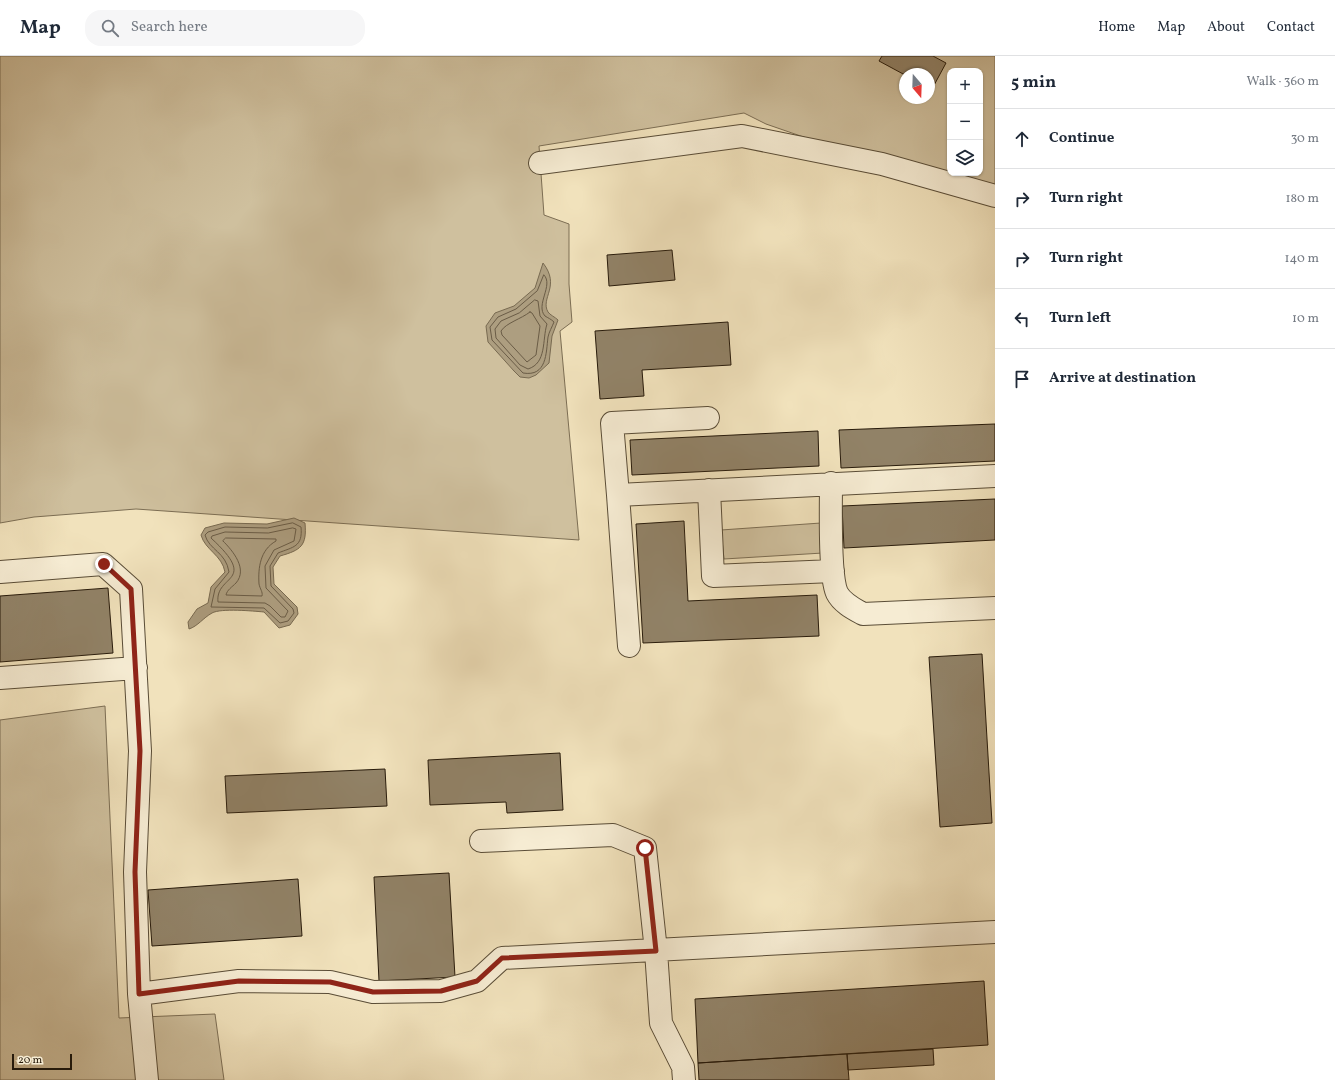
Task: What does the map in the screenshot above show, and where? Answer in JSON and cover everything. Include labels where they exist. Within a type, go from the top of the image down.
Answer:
[{"type":"lane","points":[[540,163],[742,136],[882,164],[995,196]]},
{"type":"lane","points":[[629,646],[612,423],[708,418]]},
{"type":"lane","points":[[618,495],[831,483],[995,476]]},
{"type":"lane","points":[[831,483],[833,571],[837,593],[847,605],[863,614],[995,608]]},
{"type":"lane","points":[[709,490],[713,576],[833,571]]},
{"type":"lane","points":[[0,572],[104,564],[131,589],[140,751],[135,872],[139,994],[147,1080]]},
{"type":"lane","points":[[0,678],[136,668]]},
{"type":"lane","points":[[481,840],[613,835],[645,848],[656,951],[661,1023],[683,1067],[684,1080]]},
{"type":"lane","points":[[139,994],[239,981],[330,982],[373,992],[441,991],[477,981],[502,958],[995,932]]},
{"type":"shaded area","points":[[0,56],[995,56],[995,196],[867,159],[766,124],[744,113],[539,146],[544,215],[569,224],[569,284],[572,322],[560,331],[579,540],[136,509],[34,517],[0,523]]},
{"type":"shaded area","points":[[821,523],[823,553],[724,559],[721,530]]},
{"type":"shaded area","points":[[105,706],[119,1018],[215,1014],[224,1080],[0,1080],[0,720]]},
{"type":"water","points":[[543,263],[550,278],[546,307],[548,312],[558,320],[552,336],[549,363],[536,375],[529,378],[520,377],[488,342],[486,326],[495,313],[514,306],[535,288]]},
{"type":"water","points":[[294,518],[305,523],[304,542],[293,552],[280,556],[273,567],[274,584],[297,607],[298,614],[290,625],[279,628],[264,612],[230,610],[216,611],[189,629],[188,622],[197,609],[208,603],[211,587],[225,572],[221,561],[203,540],[201,535],[205,528],[224,523],[267,524]]},
{"type":"building","points":[[882,56],[933,56],[946,63],[935,83],[935,68],[899,68],[899,72],[879,61]]},
{"type":"building","points":[[672,250],[675,280],[609,286],[607,255]]},
{"type":"building","points":[[728,322],[731,365],[642,370],[644,396],[600,399],[595,331]]},
{"type":"building","points":[[995,424],[995,461],[841,468],[839,430]]},
{"type":"building","points":[[818,431],[819,466],[632,475],[630,440]]},
{"type":"building","points":[[995,499],[995,540],[844,548],[842,506]]},
{"type":"building","points":[[684,521],[688,601],[817,595],[819,636],[643,643],[636,524]]},
{"type":"building","points":[[108,588],[113,653],[0,662],[0,596]]},
{"type":"building","points":[[982,654],[992,823],[940,827],[929,657]]},
{"type":"building","points":[[560,753],[563,810],[507,813],[506,802],[430,805],[428,760]]},
{"type":"building","points":[[385,769],[387,806],[227,813],[225,776]]},
{"type":"building","points":[[449,873],[455,977],[379,981],[374,877]]},
{"type":"building","points":[[298,879],[302,936],[152,946],[148,890]]},
{"type":"building","points":[[984,981],[988,1045],[698,1063],[695,999]]},
{"type":"building","points":[[933,1049],[934,1065],[848,1070],[847,1054]]},
{"type":"building","points":[[847,1054],[849,1080],[699,1080],[698,1063]]},
{"type":"route","points":[[104,564],[131,589],[140,751],[135,872],[139,994],[239,981],[330,982],[373,992],[441,991],[477,981],[502,958],[656,951],[645,848]]}]
